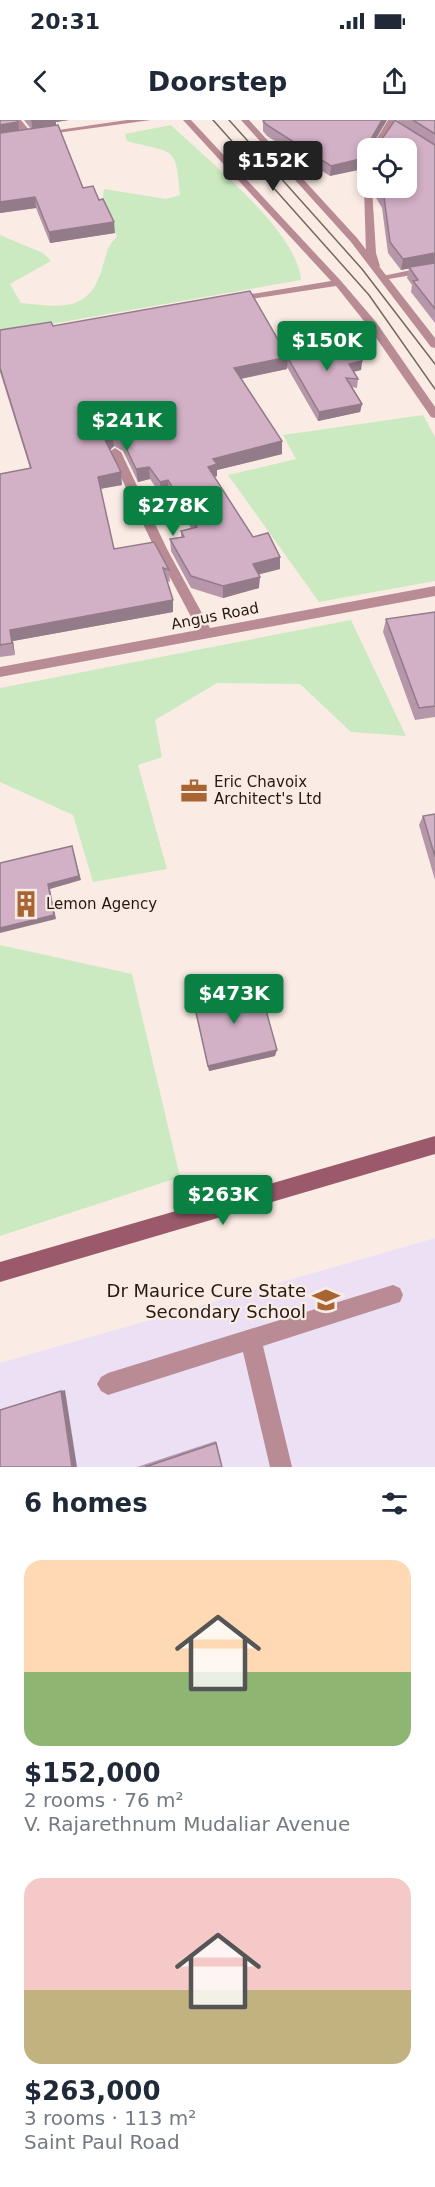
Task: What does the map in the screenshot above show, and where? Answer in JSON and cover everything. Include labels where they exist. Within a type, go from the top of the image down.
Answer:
[{"type":"main road","points":[[0,1272],[435,1145]]},
{"type":"street","points":[[17,120],[29,135]]},
{"type":"street","points":[[19,137],[147,120]]},
{"type":"street","points":[[187,120],[338,283],[372,324],[435,415]]},
{"type":"street","points":[[245,120],[375,267],[435,345]]},
{"type":"street","points":[[381,138],[391,122],[399,129]]},
{"type":"street","points":[[368,198],[371,253],[375,267]]},
{"type":"street","points":[[383,277],[435,268]]},
{"type":"street","points":[[221,302],[338,283]]},
{"type":"street","points":[[115,452],[162,549],[207,634]]},
{"type":"street","name":"Angus Road","points":[[0,672],[435,591]]},
{"type":"street","points":[[108,1384],[393,1295]]},
{"type":"street","points":[[251,1341],[281,1467]]},
{"type":"shaded area","name":"Dr Maurice Cure State Secondary School","points":[[435,1238],[435,1467],[0,1467],[0,1363]]},
{"type":"green space","points":[[171,125],[227,176],[268,218],[296,260],[301,280],[0,333],[0,235],[43,253],[51,261],[10,284],[21,303],[49,306],[73,304],[83,299],[98,281],[111,243],[117,237],[103,197],[104,189],[166,199],[180,195],[177,167],[170,154],[163,150],[127,141],[125,134]]},
{"type":"green space","points":[[423,415],[435,437],[435,581],[319,602],[228,475],[296,459],[283,435]]},
{"type":"green space","points":[[351,620],[406,736],[351,732],[300,684],[217,683],[155,720],[162,757],[138,765],[167,869],[93,882],[73,815],[0,782],[0,688]]},
{"type":"green space","points":[[0,945],[132,974],[180,1177],[0,1236]]},
{"type":"building","points":[[0,120],[17,120],[18,122],[0,125]]},
{"type":"building","points":[[382,120],[372,138],[357,138],[357,160],[331,166],[263,121]]},
{"type":"building","points":[[395,120],[435,145],[435,253],[403,259],[390,242],[384,198],[417,198],[417,138],[383,138]]},
{"type":"building","points":[[413,120],[435,120],[435,134]]},
{"type":"building","points":[[58,125],[83,188],[93,186],[99,200],[103,199],[114,222],[49,232],[35,197],[0,202],[0,133]]},
{"type":"building","points":[[435,263],[435,309],[413,281],[418,280],[409,267]]},
{"type":"building","points":[[250,291],[288,357],[234,368],[282,441],[213,459],[217,464],[208,467],[253,537],[268,533],[280,557],[253,564],[260,577],[223,586],[191,576],[170,539],[184,537],[181,531],[197,527],[168,480],[160,482],[149,467],[136,469],[122,439],[112,434],[105,440],[121,472],[98,477],[114,549],[154,542],[169,570],[163,568],[173,600],[10,630],[12,643],[0,645],[0,474],[31,468],[0,368],[0,330],[51,322],[53,326]]},
{"type":"building","points":[[344,336],[362,361],[349,364],[358,379],[346,378],[362,404],[319,412],[284,349]]},
{"type":"building","points":[[435,612],[435,706],[419,708],[386,619]]},
{"type":"building","points":[[435,814],[435,857],[423,816]]},
{"type":"building","name":"Lemon Agency","points":[[72,846],[79,876],[48,884],[54,915],[0,928],[0,863]]},
{"type":"building","points":[[259,985],[277,1050],[208,1066],[193,999]]},
{"type":"building","points":[[61,1391],[72,1467],[0,1467],[0,1410]]},
{"type":"building","points":[[216,1443],[222,1467],[145,1467]]},
{"type":"tram line","points":[[213,120],[369,295],[435,389]]},
{"type":"tram line","points":[[229,120],[362,269],[435,364]]},
{"type":"place","name":"Eric Chavoix Architect's Ltd","points":[[194,791]]},
{"type":"place","name":"Lemon Agency","points":[[26,904]]},
{"type":"place","name":"Dr Maurice Cure State Secondary School","points":[[326,1300]]}]
